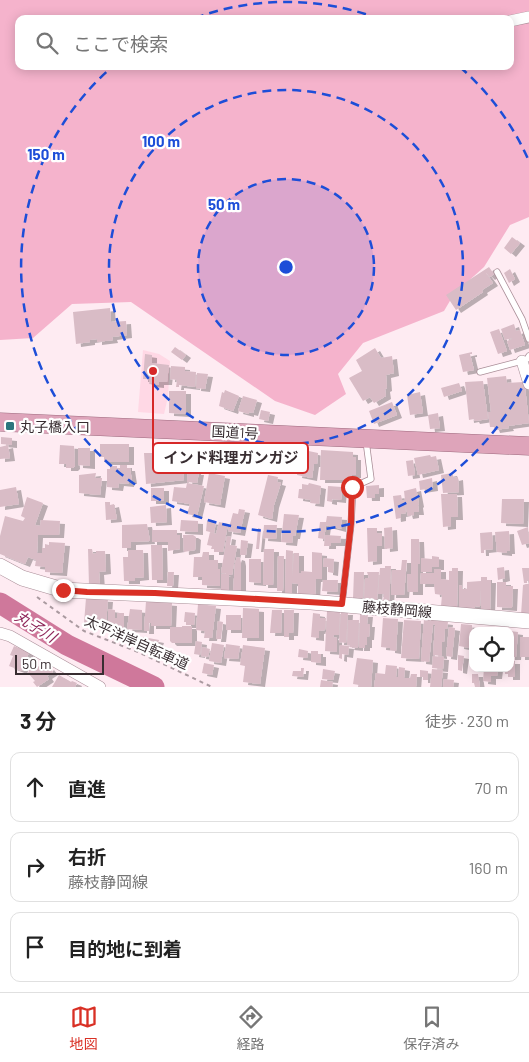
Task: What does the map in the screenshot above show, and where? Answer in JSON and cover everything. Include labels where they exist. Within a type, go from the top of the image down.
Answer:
[{"type":"highway","name":"国道1号","points":[[0,422],[529,446]]},
{"type":"main road","name":"藤枝静岡線","points":[[0,566],[22,578],[63,590],[174,594],[342,604],[529,620]]},
{"type":"street","points":[[514,21],[529,17]]},
{"type":"street","points":[[526,358],[529,384]]},
{"type":"street","points":[[0,633],[10,636],[100,687]]},
{"type":"lane","points":[[497,272],[522,319],[529,339]]},
{"type":"lane","points":[[480,372],[526,358]]},
{"type":"lane","points":[[342,604],[351,524],[352,487],[371,479],[365,438]]},
{"type":"path","name":"太平洋岸自転車道","points":[[34,595],[84,631],[138,652],[212,687]]},
{"type":"shaded area","points":[[0,0],[529,0],[529,217],[510,225],[484,267],[454,294],[444,311],[363,343],[338,374],[346,394],[315,415],[275,401],[131,302],[72,304],[33,338],[0,340]]},
{"type":"shaded area","points":[[143,350],[159,354],[170,361],[168,397],[164,414],[138,412]]},
{"type":"building","points":[[512,237],[520,243],[511,254],[504,248]]},
{"type":"building","points":[[489,267],[494,274],[490,277],[486,273],[493,283],[456,310],[446,295]]},
{"type":"building","points":[[510,269],[515,279],[509,283],[504,273]]},
{"type":"building","points":[[110,308],[111,322],[126,321],[127,335],[112,337],[113,340],[97,342],[97,339],[76,344],[73,312]]},
{"type":"building","points":[[514,324],[516,331],[520,330],[525,345],[510,350],[507,341],[512,338],[505,340],[501,329]]},
{"type":"building","points":[[499,329],[507,351],[498,354],[490,332]]},
{"type":"building","points":[[175,347],[186,355],[182,360],[171,352]]},
{"type":"building","points":[[375,348],[381,358],[392,356],[394,373],[386,375],[386,396],[374,403],[370,397],[363,401],[349,378],[362,371],[356,360]]},
{"type":"building","points":[[472,352],[470,354],[474,370],[463,372],[459,355]]},
{"type":"building","points":[[145,354],[152,355],[152,363],[169,365],[167,382],[159,382],[159,385],[149,384],[150,379],[143,379]]},
{"type":"building","points":[[171,366],[185,367],[185,371],[196,372],[195,387],[179,385],[179,387],[176,387],[177,380],[170,379]]},
{"type":"building","points":[[197,373],[208,374],[205,389],[196,388]]},
{"type":"building","points":[[506,376],[507,383],[523,382],[529,423],[495,430],[494,427],[490,427],[488,412],[491,412],[487,378]]},
{"type":"building","points":[[483,381],[488,419],[469,420],[465,382]]},
{"type":"building","points":[[459,383],[462,391],[444,397],[441,388]]},
{"type":"building","points":[[225,390],[239,396],[233,411],[219,406],[222,392],[224,393]]},
{"type":"building","points":[[169,391],[186,391],[186,414],[169,413]]},
{"type":"building","points":[[420,392],[423,413],[410,415],[407,395]]},
{"type":"building","points":[[243,396],[257,400],[253,413],[249,412],[249,414],[238,411]]},
{"type":"building","points":[[392,402],[397,415],[374,424],[369,411]]},
{"type":"building","points":[[261,410],[270,412],[268,421],[259,419]]},
{"type":"building","points":[[438,413],[440,428],[430,429],[428,415]]},
{"type":"building","points":[[1,437],[12,438],[12,445],[1,444]]},
{"type":"building","points":[[100,444],[129,444],[129,462],[104,462],[104,457],[100,457]]},
{"type":"building","points":[[8,445],[10,458],[0,459],[0,447]]},
{"type":"building","points":[[60,445],[74,446],[75,466],[73,468],[66,468],[66,464],[59,464]]},
{"type":"building","points":[[78,448],[90,448],[90,466],[78,465]]},
{"type":"building","points":[[304,450],[318,453],[317,464],[314,464],[312,478],[297,475],[300,453],[303,454]]},
{"type":"building","points":[[321,450],[353,452],[353,457],[356,457],[356,475],[352,475],[352,480],[320,480]]},
{"type":"building","points":[[144,453],[152,453],[153,467],[169,466],[170,468],[183,468],[184,480],[146,484]]},
{"type":"building","points":[[430,455],[431,457],[436,456],[439,470],[418,475],[414,458]]},
{"type":"building","points":[[413,460],[415,475],[408,476],[406,461]]},
{"type":"building","points":[[188,464],[197,465],[196,472],[199,472],[197,483],[187,482]]},
{"type":"building","points":[[120,465],[127,465],[127,468],[130,468],[132,481],[129,481],[129,484],[119,483],[118,488],[107,487],[107,469],[110,469],[110,466],[120,468]]},
{"type":"building","points":[[96,473],[95,478],[102,478],[100,495],[79,493],[79,475]]},
{"type":"building","points":[[209,473],[225,476],[220,505],[204,502]]},
{"type":"building","points":[[452,473],[454,478],[458,477],[459,492],[443,493],[441,475]]},
{"type":"building","points":[[268,475],[278,477],[277,482],[281,483],[272,519],[258,515]]},
{"type":"building","points":[[432,478],[433,488],[420,490],[419,481]]},
{"type":"building","points":[[187,483],[204,486],[197,516],[187,514],[190,504],[172,501],[174,487],[186,488]]},
{"type":"building","points":[[309,483],[321,486],[319,504],[310,503],[311,500],[298,498],[299,489],[302,489],[302,484],[308,485]]},
{"type":"building","points":[[379,485],[379,494],[375,494],[375,498],[367,498],[366,486]]},
{"type":"building","points":[[328,486],[342,487],[341,500],[332,499],[332,502],[327,501]]},
{"type":"building","points":[[16,487],[19,504],[0,507],[0,490]]},
{"type":"building","points":[[151,488],[164,488],[164,501],[151,501]]},
{"type":"building","points":[[416,488],[419,512],[414,512],[414,515],[408,516],[405,505],[406,513],[401,514],[401,518],[396,519],[393,496],[401,495],[402,500],[405,500],[404,491]]},
{"type":"building","points":[[441,494],[457,494],[458,517],[451,517],[451,526],[443,527]]},
{"type":"building","points":[[27,497],[43,503],[35,525],[40,526],[41,520],[60,521],[59,535],[38,535],[37,553],[42,553],[42,548],[45,548],[45,544],[49,545],[49,542],[65,543],[62,573],[45,572],[45,567],[35,566],[36,560],[28,557],[25,564],[0,554],[0,536],[5,516],[23,521],[25,518],[21,516]]},
{"type":"building","points":[[502,499],[524,499],[523,524],[501,523]]},
{"type":"building","points":[[105,502],[110,502],[110,505],[114,504],[117,519],[106,520]]},
{"type":"building","points":[[166,505],[167,522],[151,523],[150,507]]},
{"type":"building","points":[[239,509],[245,510],[240,533],[228,531],[233,513],[238,514]]},
{"type":"building","points":[[284,514],[299,515],[292,543],[281,542]]},
{"type":"building","points":[[327,516],[342,517],[341,529],[326,525],[324,539],[318,538],[320,522],[326,522]]},
{"type":"building","points":[[181,520],[198,521],[198,532],[180,531]]},
{"type":"building","points":[[207,521],[216,522],[214,533],[206,531]]},
{"type":"building","points":[[219,522],[228,524],[223,552],[214,552],[214,549],[211,549],[212,546],[207,545],[210,532],[216,534]]},
{"type":"building","points":[[147,524],[150,541],[131,542],[131,548],[122,548],[122,525]]},
{"type":"building","points":[[264,525],[277,525],[276,539],[263,538]]},
{"type":"building","points":[[392,527],[393,548],[385,549],[384,528]]},
{"type":"building","points":[[528,527],[529,543],[522,545],[517,531]]},
{"type":"building","points":[[258,528],[261,529],[259,549],[256,549]]},
{"type":"building","points":[[367,528],[377,528],[377,533],[382,534],[382,546],[377,546],[377,561],[368,562]]},
{"type":"building","points":[[152,530],[177,530],[177,535],[180,535],[180,549],[168,551],[168,542],[152,542]]},
{"type":"building","points":[[509,531],[510,551],[507,551],[507,553],[497,552],[495,532]]},
{"type":"building","points":[[492,532],[493,549],[484,550],[484,553],[481,553],[480,533]]},
{"type":"building","points":[[183,535],[193,535],[196,537],[195,550],[184,552]]},
{"type":"building","points":[[325,535],[341,536],[340,543],[331,543],[331,546],[324,546]]},
{"type":"building","points":[[227,536],[231,537],[230,545],[237,546],[232,575],[221,573]]},
{"type":"building","points":[[411,539],[419,539],[418,592],[408,592],[407,574],[411,574]]},
{"type":"building","points":[[241,540],[248,541],[246,555],[240,555]]},
{"type":"building","points":[[151,545],[162,545],[163,580],[152,580]]},
{"type":"building","points":[[88,549],[92,549],[93,554],[96,551],[105,551],[106,571],[99,572],[100,586],[89,586]]},
{"type":"building","points":[[264,549],[274,549],[273,585],[263,585]]},
{"type":"building","points":[[128,550],[143,550],[144,577],[135,578],[135,581],[124,581],[123,557],[128,557]]},
{"type":"building","points":[[286,550],[293,551],[292,578],[294,553],[299,553],[299,573],[301,573],[301,571],[312,572],[312,552],[322,553],[322,579],[316,579],[315,596],[298,595],[298,584],[292,583],[292,595],[285,595]]},
{"type":"building","points":[[203,552],[209,552],[209,560],[218,560],[220,586],[202,585],[202,577],[193,577],[194,557],[202,557]]},
{"type":"building","points":[[278,556],[284,556],[283,591],[277,591]]},
{"type":"building","points":[[432,556],[439,557],[439,567],[432,567],[432,572],[421,572],[421,558],[432,559]]},
{"type":"building","points":[[237,557],[240,558],[241,563],[241,593],[233,593],[235,563]]},
{"type":"building","points":[[324,558],[334,559],[333,573],[328,572],[328,567],[323,567]]},
{"type":"building","points":[[249,559],[261,559],[261,583],[249,582]]},
{"type":"building","points":[[402,560],[407,560],[404,595],[391,595],[392,570],[401,570]]},
{"type":"building","points":[[385,566],[391,566],[389,603],[383,602],[384,594],[378,594],[380,568],[385,568]]},
{"type":"building","points":[[504,567],[505,578],[498,580],[497,568]]},
{"type":"building","points":[[452,568],[458,568],[457,607],[441,606],[442,595],[435,594],[434,584],[420,584],[421,573],[434,573],[434,569],[441,569],[441,579],[449,580],[449,571],[452,571]]},
{"type":"building","points":[[522,568],[529,568],[529,581],[527,583],[524,583]]},
{"type":"building","points":[[168,572],[174,572],[173,586],[167,586]]},
{"type":"building","points":[[354,572],[364,572],[363,599],[353,599]]},
{"type":"building","points":[[367,572],[379,572],[377,600],[364,599],[365,578],[369,578]]},
{"type":"building","points":[[221,574],[229,574],[229,593],[221,593]]},
{"type":"building","points":[[481,577],[487,577],[487,580],[491,580],[490,612],[481,612],[481,587],[480,607],[459,608],[459,585],[462,586],[462,589],[467,589],[467,582],[481,581]]},
{"type":"building","points":[[323,580],[338,580],[337,592],[322,591]]},
{"type":"building","points":[[497,582],[506,582],[506,586],[513,586],[512,608],[497,607]]},
{"type":"building","points":[[529,584],[529,615],[521,615],[523,585]]},
{"type":"building","points":[[86,598],[108,599],[106,624],[84,623]]},
{"type":"building","points":[[146,601],[172,603],[171,626],[151,626],[151,623],[149,623],[149,631],[144,631]]},
{"type":"building","points":[[198,604],[216,606],[212,638],[204,638],[205,631],[196,630]]},
{"type":"building","points":[[243,608],[259,609],[259,638],[242,638]]},
{"type":"building","points":[[108,609],[115,610],[115,618],[117,618],[117,613],[124,613],[124,630],[108,629]]},
{"type":"building","points":[[130,609],[142,610],[142,630],[127,629]]},
{"type":"building","points":[[272,610],[282,610],[281,633],[270,633]]},
{"type":"building","points":[[284,610],[294,610],[293,633],[289,633],[289,637],[284,637]]},
{"type":"building","points":[[327,611],[340,611],[339,635],[334,635],[333,637],[337,638],[337,652],[325,651]]},
{"type":"building","points":[[185,612],[195,613],[194,625],[186,625],[186,622],[184,622]]},
{"type":"building","points":[[341,612],[348,612],[346,643],[339,642]]},
{"type":"building","points":[[313,613],[320,614],[320,618],[326,618],[325,630],[319,631],[319,638],[311,637]]},
{"type":"building","points":[[360,614],[368,614],[367,624],[370,624],[369,637],[367,637],[365,648],[359,648]]},
{"type":"building","points":[[226,615],[241,615],[241,630],[226,630]]},
{"type":"building","points":[[383,618],[398,619],[396,651],[381,647]]},
{"type":"building","points":[[424,619],[448,622],[447,629],[445,629],[444,642],[442,642],[442,656],[433,655],[435,625],[433,624],[429,662],[421,661]]},
{"type":"building","points":[[348,620],[359,620],[358,648],[347,645]]},
{"type":"building","points":[[404,620],[421,621],[419,659],[401,658]]},
{"type":"building","points":[[218,621],[223,622],[221,639],[216,639]]},
{"type":"building","points":[[461,624],[472,625],[472,627],[469,627],[469,648],[459,646]]},
{"type":"building","points":[[192,626],[192,643],[172,643],[170,641],[170,627]]},
{"type":"building","points":[[449,627],[455,628],[452,657],[446,656]]},
{"type":"building","points":[[514,632],[518,632],[516,657],[514,657]]},
{"type":"building","points":[[143,637],[159,640],[154,654],[142,650]]},
{"type":"building","points":[[520,637],[529,637],[529,657],[520,657]]},
{"type":"building","points":[[196,641],[202,642],[200,655],[194,654]]},
{"type":"building","points":[[212,643],[224,645],[221,663],[209,661]]},
{"type":"building","points":[[226,644],[240,646],[238,659],[224,658]]},
{"type":"building","points":[[243,645],[265,648],[260,684],[243,682],[245,666],[240,665]]},
{"type":"building","points":[[340,645],[349,646],[348,655],[342,654],[342,659],[339,658]]},
{"type":"building","points":[[14,646],[29,652],[22,671],[9,666],[13,656],[10,655]]},
{"type":"building","points":[[202,647],[210,649],[208,657],[201,656]]},
{"type":"building","points":[[299,649],[308,651],[307,658],[298,657]]},
{"type":"building","points":[[311,651],[318,651],[318,654],[321,654],[321,663],[311,662]]},
{"type":"building","points":[[458,655],[464,656],[462,671],[458,670]]},
{"type":"building","points":[[433,656],[444,657],[443,669],[432,668]]},
{"type":"building","points":[[357,658],[373,660],[371,687],[358,687],[359,685],[353,684]]},
{"type":"building","points":[[515,661],[515,677],[508,677],[508,674],[505,674],[505,672],[514,672]]},
{"type":"building","points":[[43,663],[47,669],[49,667],[53,672],[47,676],[49,679],[37,687],[33,682],[35,681],[28,673],[32,664],[35,669]]},
{"type":"building","points":[[204,663],[214,665],[212,675],[202,673]]},
{"type":"building","points":[[386,665],[397,666],[396,677],[398,677],[399,667],[405,668],[404,678],[410,678],[411,674],[417,674],[416,687],[374,687],[376,673],[385,674]]},
{"type":"building","points":[[301,668],[304,668],[303,677],[292,676],[293,671],[301,671]]},
{"type":"building","points":[[323,669],[335,671],[333,680],[322,679]]},
{"type":"building","points":[[432,669],[443,670],[441,687],[430,687]]},
{"type":"building","points":[[420,670],[428,671],[428,680],[423,680],[423,677],[420,677]]},
{"type":"building","points":[[484,672],[498,672],[497,676],[491,676],[491,682],[483,681]]},
{"type":"building","points":[[472,674],[478,674],[480,687],[475,687],[474,683],[472,683]]},
{"type":"building","points":[[59,675],[71,682],[77,683],[75,687],[52,687]]},
{"type":"building","points":[[444,679],[454,680],[453,687],[443,687]]},
{"type":"building","points":[[321,680],[333,682],[332,687],[320,687]]},
{"type":"waterway","name":"丸子川","points":[[0,603],[67,645],[154,687]]},
{"type":"place","name":"インド料理ガンガジ","points":[[153,371]]},
{"type":"place","name":"丸子橋入口","points":[[10,426]]},
{"type":"route","points":[[63,590],[155,593],[342,604],[351,524],[352,487]]}]
